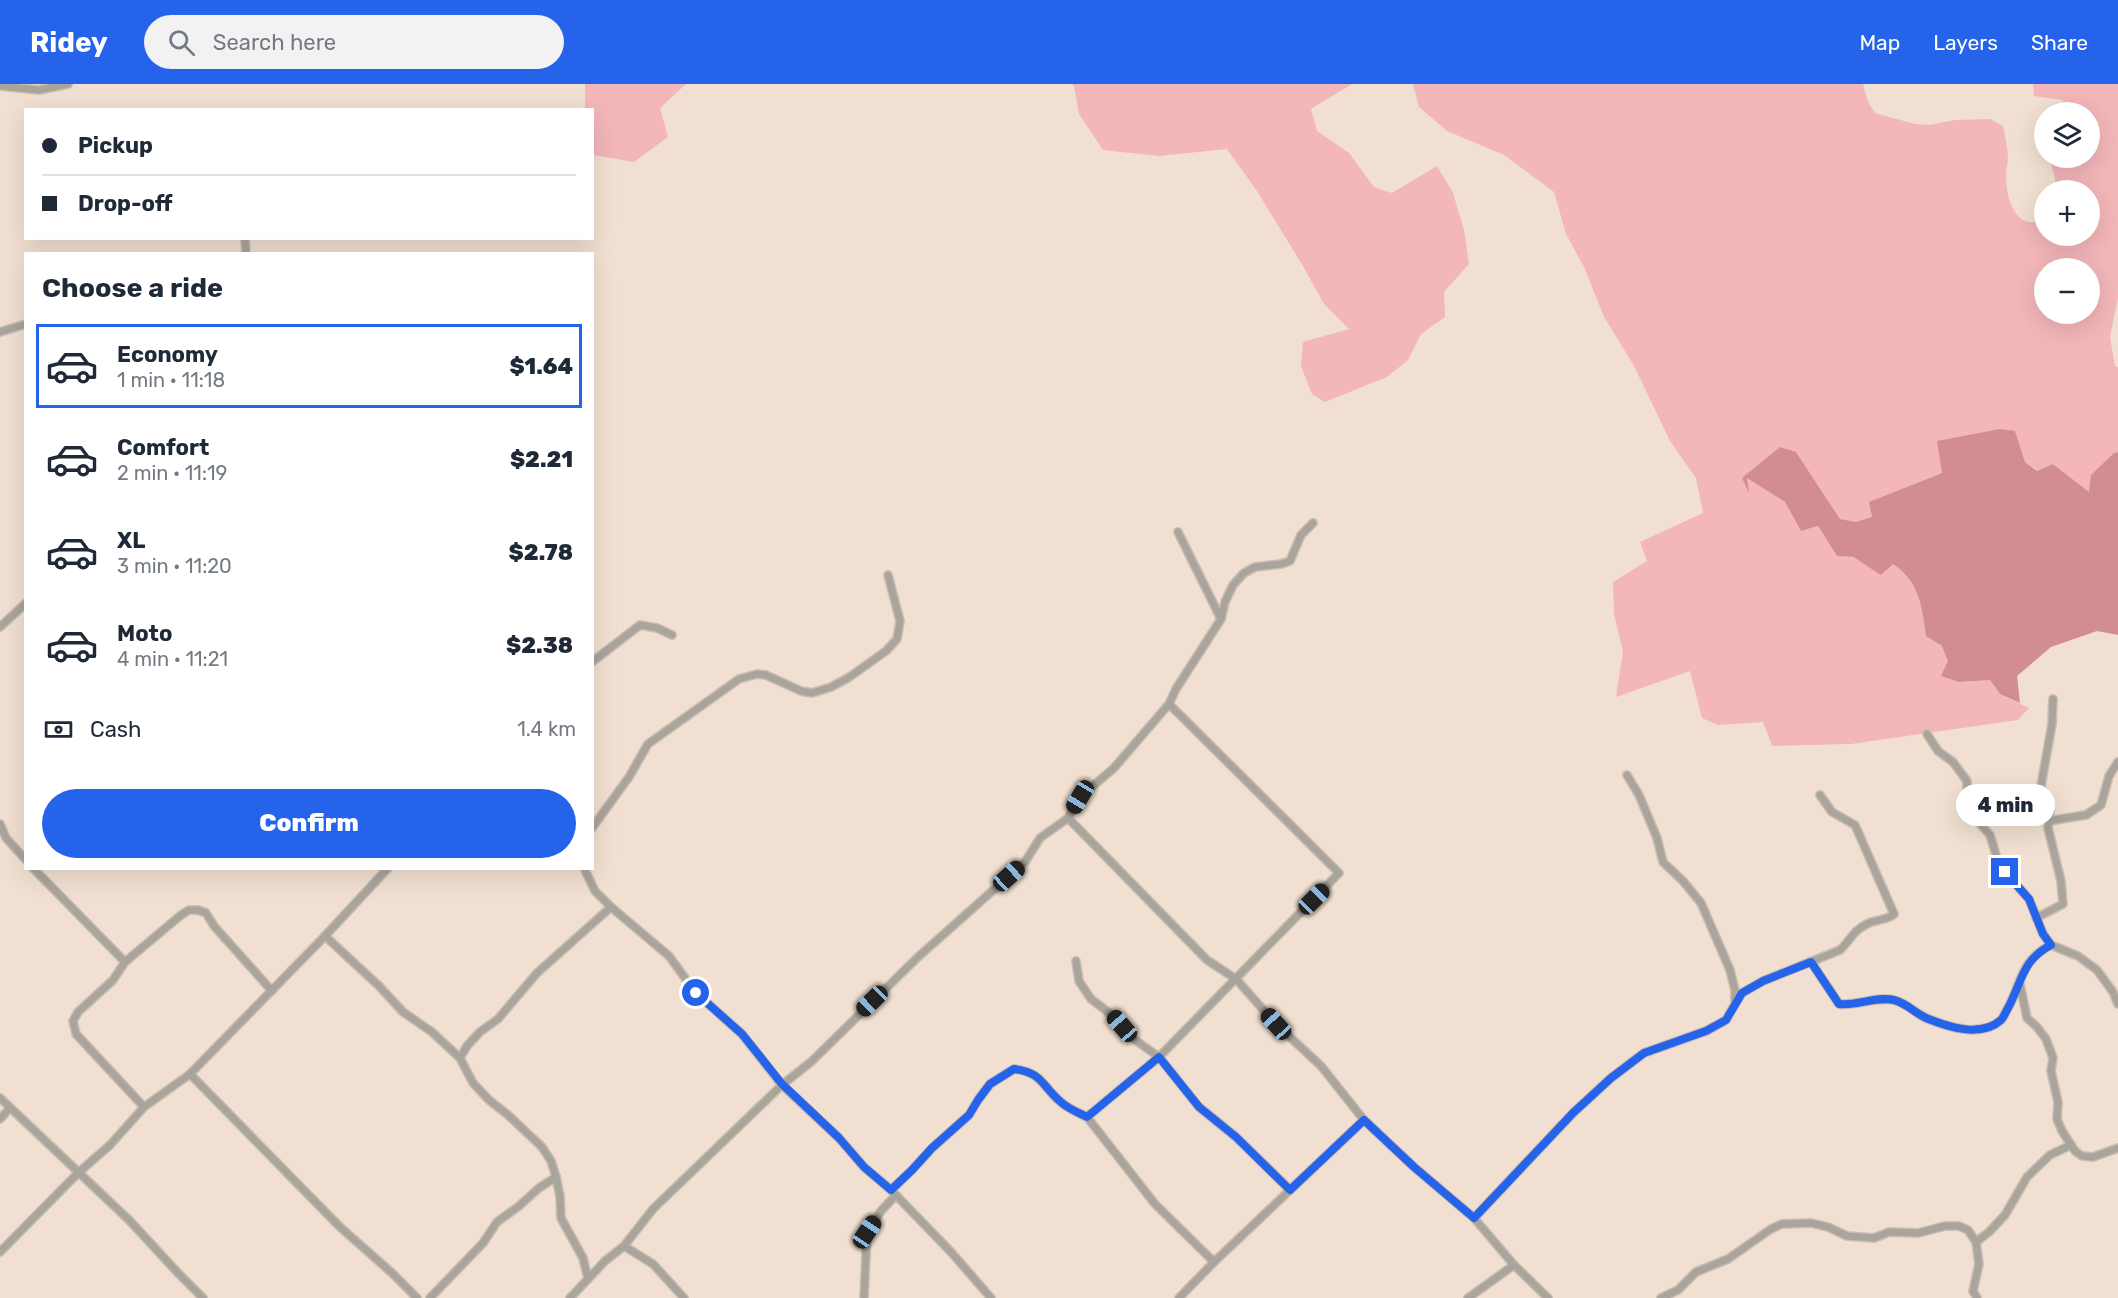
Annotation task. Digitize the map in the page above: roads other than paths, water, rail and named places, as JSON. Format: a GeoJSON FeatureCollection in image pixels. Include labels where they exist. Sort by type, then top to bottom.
{"type":"FeatureCollection","features":[{"type":"Feature","properties":{"kind":"street"},"geometry":{"type":"LineString","coordinates":[[0,86],[39,90],[68,84]]}},
{"type":"Feature","properties":{"kind":"street"},"geometry":{"type":"LineString","coordinates":[[0,332],[24,325]]}},
{"type":"Feature","properties":{"kind":"street"},"geometry":{"type":"LineString","coordinates":[[570,1298],[605,1261],[624,1246],[653,1209],[782,1084],[812,1060],[918,957],[1025,862],[1040,838],[1068,818],[1080,797],[1114,768],[1169,704],[1181,680],[1221,619],[1225,602],[1233,585],[1244,573],[1255,567],[1290,561],[1301,535],[1313,523]]}},
{"type":"Feature","properties":{"kind":"street"},"geometry":{"type":"LineString","coordinates":[[1178,532],[1221,619]]}},
{"type":"Feature","properties":{"kind":"street"},"geometry":{"type":"LineString","coordinates":[[594,825],[648,744],[739,680],[757,674],[766,675],[801,691],[812,693],[848,678],[886,651],[897,639],[900,621],[888,575]]}},
{"type":"Feature","properties":{"kind":"street"},"geometry":{"type":"LineString","coordinates":[[0,627],[24,605]]}},
{"type":"Feature","properties":{"kind":"street"},"geometry":{"type":"LineString","coordinates":[[594,660],[640,625],[657,628],[672,635]]}},
{"type":"Feature","properties":{"kind":"street"},"geometry":{"type":"LineString","coordinates":[[2036,918],[2063,904],[2061,881],[2048,828],[2050,811],[2041,786],[2052,724],[2053,699]]}},
{"type":"Feature","properties":{"kind":"street"},"geometry":{"type":"LineString","coordinates":[[1087,1117],[1159,1057],[1339,873],[1169,704]]}},
{"type":"Feature","properties":{"kind":"street"},"geometry":{"type":"LineString","coordinates":[[1927,734],[1938,751],[1953,762],[1967,781],[1967,803],[1975,818],[1990,835],[1997,858],[2005,872],[2029,899],[2043,934],[2051,945],[2078,956],[2097,970],[2114,992],[2118,1004]]}},
{"type":"Feature","properties":{"kind":"street"},"geometry":{"type":"LineString","coordinates":[[2048,821],[2086,814],[2101,805],[2109,776],[2118,762]]}},
{"type":"Feature","properties":{"kind":"street"},"geometry":{"type":"LineString","coordinates":[[1627,775],[1639,795],[1657,838],[1663,862],[1701,903],[1730,970],[1736,1004]]}},
{"type":"Feature","properties":{"kind":"street"},"geometry":{"type":"LineString","coordinates":[[1474,1218],[1573,1113],[1611,1078],[1644,1053],[1706,1031],[1726,1020],[1742,993],[1763,981],[1840,951],[1855,931],[1870,922],[1894,914],[1855,825],[1832,812],[1820,795]]}},
{"type":"Feature","properties":{"kind":"street"},"geometry":{"type":"LineString","coordinates":[[1068,818],[1207,960],[1236,979],[1276,1024],[1321,1066],[1364,1120],[1414,1167],[1474,1218],[1514,1265],[1548,1298]]}},
{"type":"Feature","properties":{"kind":"street"},"geometry":{"type":"LineString","coordinates":[[0,824],[3,840],[24,858]]}},
{"type":"Feature","properties":{"kind":"street"},"geometry":{"type":"LineString","coordinates":[[35,870],[125,962]]}},
{"type":"Feature","properties":{"kind":"street"},"geometry":{"type":"LineString","coordinates":[[0,1252],[78,1173],[110,1145],[144,1107],[190,1074],[386,870]]}},
{"type":"Feature","properties":{"kind":"street"},"geometry":{"type":"LineString","coordinates":[[585,870],[595,891],[669,956],[696,993],[742,1034],[782,1084],[839,1138],[864,1167],[894,1192],[991,1298]]}},
{"type":"Feature","properties":{"kind":"street"},"geometry":{"type":"LineString","coordinates":[[460,1058],[473,1039],[498,1019],[537,973],[611,907]]}},
{"type":"Feature","properties":{"kind":"street"},"geometry":{"type":"LineString","coordinates":[[144,1107],[76,1034],[73,1026],[78,1012],[113,980],[125,962],[181,915],[189,910],[198,910],[206,913],[214,926],[272,991]]}},
{"type":"Feature","properties":{"kind":"street"},"geometry":{"type":"LineString","coordinates":[[325,936],[380,986],[403,1012],[432,1032],[460,1058],[473,1083],[542,1147],[551,1161],[556,1177],[561,1218],[583,1258],[588,1279]]}},
{"type":"Feature","properties":{"kind":"street"},"geometry":{"type":"LineString","coordinates":[[1811,962],[1839,1004],[1893,1000],[1925,1017],[1972,1030],[1986,1028],[2002,1019],[2028,963],[2039,952],[2051,945]]}},
{"type":"Feature","properties":{"kind":"street"},"geometry":{"type":"LineString","coordinates":[[1076,961],[1079,981],[1091,999],[1112,1015],[1131,1037],[1159,1057],[1199,1107],[1236,1137],[1290,1190]]}},
{"type":"Feature","properties":{"kind":"street"},"geometry":{"type":"LineString","coordinates":[[2019,982],[2027,1018],[2046,1039],[2053,1058],[2051,1071],[2058,1102],[2057,1119],[2071,1145],[2082,1156],[2093,1157],[2118,1148]]}},
{"type":"Feature","properties":{"kind":"street"},"geometry":{"type":"LineString","coordinates":[[864,1298],[867,1232],[912,1170],[932,1148],[969,1115],[990,1084],[1014,1069],[1029,1071],[1040,1078],[1052,1095],[1064,1105],[1087,1117],[1155,1204],[1214,1262]]}},
{"type":"Feature","properties":{"kind":"street"},"geometry":{"type":"LineString","coordinates":[[190,1074],[339,1226],[417,1298]]}},
{"type":"Feature","properties":{"kind":"street"},"geometry":{"type":"LineString","coordinates":[[0,1098],[129,1220],[203,1298]]}},
{"type":"Feature","properties":{"kind":"street"},"geometry":{"type":"LineString","coordinates":[[0,1119],[10,1108]]}},
{"type":"Feature","properties":{"kind":"street"},"geometry":{"type":"LineString","coordinates":[[1179,1298],[1364,1120]]}},
{"type":"Feature","properties":{"kind":"street"},"geometry":{"type":"LineString","coordinates":[[1976,1242],[1989,1232],[2004,1215],[2027,1177],[2050,1155],[2071,1145]]}},
{"type":"Feature","properties":{"kind":"street"},"geometry":{"type":"LineString","coordinates":[[430,1298],[483,1243],[496,1222],[556,1177]]}},
{"type":"Feature","properties":{"kind":"street"},"geometry":{"type":"LineString","coordinates":[[1661,1298],[1678,1290],[1696,1272],[1728,1259],[1771,1229],[1782,1224],[1811,1223],[1828,1227],[1847,1236],[1874,1238],[1889,1232],[1918,1233],[1945,1226],[1959,1226],[1968,1230],[1976,1242],[1979,1264],[1973,1291],[1977,1298]]}},
{"type":"Feature","properties":{"kind":"street"},"geometry":{"type":"LineString","coordinates":[[624,1246],[653,1264],[684,1298]]}},
{"type":"Feature","properties":{"kind":"street"},"geometry":{"type":"LineString","coordinates":[[1468,1298],[1514,1265]]}}]}
